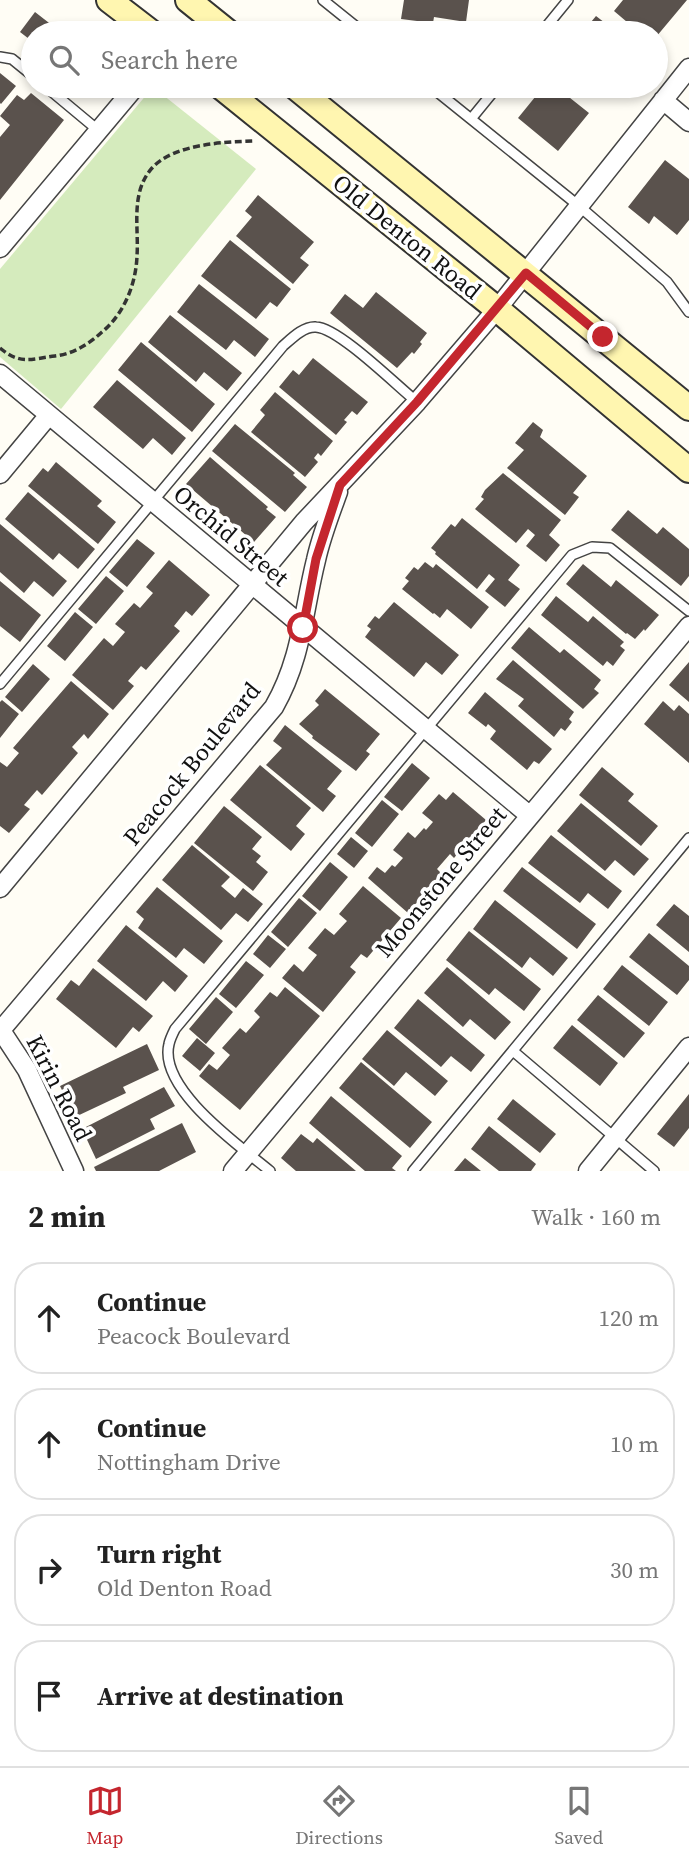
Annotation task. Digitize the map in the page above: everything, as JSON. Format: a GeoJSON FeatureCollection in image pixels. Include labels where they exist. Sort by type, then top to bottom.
{"type":"FeatureCollection","features":[{"type":"Feature","properties":{"kind":"main road"},"geometry":{"type":"LineString","coordinates":[[109,0],[136,21]]}},
{"type":"Feature","properties":{"kind":"main road"},"geometry":{"type":"LineString","coordinates":[[188,0],[214,21]]}},
{"type":"Feature","properties":{"kind":"main road","name":"Old Denton Road"},"geometry":{"type":"LineString","coordinates":[[235,98],[497,309],[689,470]]}},
{"type":"Feature","properties":{"kind":"main road","name":"Old Denton Road"},"geometry":{"type":"LineString","coordinates":[[309,98],[689,408]]}},
{"type":"Feature","properties":{"kind":"street","name":"Peacock Boulevard"},"geometry":{"type":"LineString","coordinates":[[668,94],[689,68]]}},
{"type":"Feature","properties":{"kind":"street"},"geometry":{"type":"LineString","coordinates":[[0,248],[126,98]]}},
{"type":"Feature","properties":{"kind":"street","name":"Peacock Boulevard"},"geometry":{"type":"LineString","coordinates":[[0,888],[304,522],[417,402],[497,309],[663,100]]}},
{"type":"Feature","properties":{"kind":"street"},"geometry":{"type":"LineString","coordinates":[[663,100],[689,122]]}},
{"type":"Feature","properties":{"kind":"street","name":"Orchid Street"},"geometry":{"type":"LineString","coordinates":[[0,374],[529,815]]}},
{"type":"Feature","properties":{"kind":"street"},"geometry":{"type":"LineString","coordinates":[[0,474],[49,415]]}},
{"type":"Feature","properties":{"kind":"street","name":"Peacock Boulevard"},"geometry":{"type":"LineString","coordinates":[[1,1030],[274,706],[295,663],[316,559],[340,485]]}},
{"type":"Feature","properties":{"kind":"street","name":"Moonstone Street"},"geometry":{"type":"LineString","coordinates":[[233,1171],[689,626]]}},
{"type":"Feature","properties":{"kind":"street","name":"Kirin Road"},"geometry":{"type":"LineString","coordinates":[[1,1030],[27,1070],[74,1171]]}},
{"type":"Feature","properties":{"kind":"street"},"geometry":{"type":"LineString","coordinates":[[588,1171],[689,1047]]}},
{"type":"Feature","properties":{"kind":"lane"},"geometry":{"type":"LineString","coordinates":[[323,0],[349,21]]}},
{"type":"Feature","properties":{"kind":"lane"},"geometry":{"type":"LineString","coordinates":[[551,21],[568,0]]}},
{"type":"Feature","properties":{"kind":"lane"},"geometry":{"type":"LineString","coordinates":[[0,57],[12,59],[21,66]]}},
{"type":"Feature","properties":{"kind":"lane"},"geometry":{"type":"LineString","coordinates":[[59,98],[99,131]]}},
{"type":"Feature","properties":{"kind":"lane"},"geometry":{"type":"LineString","coordinates":[[445,98],[579,206],[667,282],[689,312]]}},
{"type":"Feature","properties":{"kind":"lane"},"geometry":{"type":"LineString","coordinates":[[471,119],[488,98]]}},
{"type":"Feature","properties":{"kind":"lane"},"geometry":{"type":"LineString","coordinates":[[0,684],[283,346],[300,332],[315,327],[336,334],[417,402]]}},
{"type":"Feature","properties":{"kind":"lane"},"geometry":{"type":"LineString","coordinates":[[270,1171],[196,1108],[170,1064],[168,1045],[175,1029],[572,555],[592,547],[610,548],[689,611]]}},
{"type":"Feature","properties":{"kind":"lane"},"geometry":{"type":"LineString","coordinates":[[413,1171],[689,838]]}},
{"type":"Feature","properties":{"kind":"lane"},"geometry":{"type":"LineString","coordinates":[[513,1051],[654,1171]]}},
{"type":"Feature","properties":{"kind":"path"},"geometry":{"type":"LineString","coordinates":[[0,348],[12,358],[29,359],[68,354],[95,339],[109,327],[122,308],[135,277],[138,254],[137,198],[150,170],[163,158],[216,142],[256,141]]}},
{"type":"Feature","properties":{"kind":"green space"},"geometry":{"type":"Polygon","coordinates":[[[144,98],[167,98],[256,169],[61,409],[0,357],[0,269],[144,98]]]}},
{"type":"Feature","properties":{"kind":"building"},"geometry":{"type":"Polygon","coordinates":[[[404,0],[469,0],[466,21],[434,17],[433,21],[401,19],[404,0]]]}},
{"type":"Feature","properties":{"kind":"building"},"geometry":{"type":"Polygon","coordinates":[[[623,0],[687,0],[668,23],[626,21],[614,11],[623,0]]]}},
{"type":"Feature","properties":{"kind":"building"},"geometry":{"type":"Polygon","coordinates":[[[35,12],[47,21],[28,21],[35,12]]]}},
{"type":"Feature","properties":{"kind":"building"},"geometry":{"type":"Polygon","coordinates":[[[0,73],[16,86],[1,104],[0,103],[0,73]]]}},
{"type":"Feature","properties":{"kind":"building"},"geometry":{"type":"Polygon","coordinates":[[[17,95],[24,100],[37,98],[64,120],[0,200],[0,137],[10,125],[0,116],[17,95]]]}},
{"type":"Feature","properties":{"kind":"building"},"geometry":{"type":"Polygon","coordinates":[[[534,98],[570,98],[589,113],[558,151],[518,118],[534,98]]]}},
{"type":"Feature","properties":{"kind":"building"},"geometry":{"type":"Polygon","coordinates":[[[665,160],[689,179],[689,220],[677,235],[654,216],[649,224],[628,207],[665,160]]]}},
{"type":"Feature","properties":{"kind":"building"},"geometry":{"type":"Polygon","coordinates":[[[258,195],[314,242],[300,258],[309,265],[293,284],[236,236],[252,217],[245,211],[258,195]]]}},
{"type":"Feature","properties":{"kind":"building"},"geometry":{"type":"Polygon","coordinates":[[[230,240],[291,289],[277,307],[270,302],[256,319],[201,276],[230,240]]]}},
{"type":"Feature","properties":{"kind":"building"},"geometry":{"type":"Polygon","coordinates":[[[199,284],[269,339],[255,357],[234,340],[226,350],[177,312],[199,284]]]}},
{"type":"Feature","properties":{"kind":"building"},"geometry":{"type":"Polygon","coordinates":[[[376,292],[427,333],[414,354],[412,352],[397,368],[330,313],[345,294],[363,308],[376,292]]]}},
{"type":"Feature","properties":{"kind":"building"},"geometry":{"type":"Polygon","coordinates":[[[170,315],[242,373],[227,391],[204,372],[196,382],[148,342],[170,315]]]}},
{"type":"Feature","properties":{"kind":"building"},"geometry":{"type":"Polygon","coordinates":[[[141,342],[215,404],[192,432],[118,370],[141,342]]]}},
{"type":"Feature","properties":{"kind":"building"},"geometry":{"type":"Polygon","coordinates":[[[313,358],[368,402],[357,415],[352,411],[336,435],[279,387],[293,370],[299,375],[313,358]]]}},
{"type":"Feature","properties":{"kind":"building"},"geometry":{"type":"Polygon","coordinates":[[[117,380],[186,438],[172,455],[153,438],[143,449],[93,407],[117,380]]]}},
{"type":"Feature","properties":{"kind":"building"},"geometry":{"type":"Polygon","coordinates":[[[275,392],[333,441],[321,456],[318,453],[314,458],[318,462],[305,477],[251,432],[265,415],[260,410],[275,392]]]}},
{"type":"Feature","properties":{"kind":"building"},"geometry":{"type":"Polygon","coordinates":[[[533,422],[543,430],[540,437],[587,476],[573,493],[579,497],[565,515],[507,468],[524,450],[515,443],[533,422]]]}},
{"type":"Feature","properties":{"kind":"building"},"geometry":{"type":"Polygon","coordinates":[[[235,424],[295,473],[293,475],[307,487],[285,512],[212,451],[235,424]]]}},
{"type":"Feature","properties":{"kind":"building"},"geometry":{"type":"Polygon","coordinates":[[[210,457],[276,517],[254,542],[186,484],[210,457]]]}},
{"type":"Feature","properties":{"kind":"building"},"geometry":{"type":"Polygon","coordinates":[[[56,462],[102,501],[97,506],[116,522],[98,544],[28,486],[43,468],[48,472],[56,462]]]}},
{"type":"Feature","properties":{"kind":"building"},"geometry":{"type":"Polygon","coordinates":[[[503,473],[561,520],[549,535],[560,545],[546,562],[526,546],[535,535],[528,529],[516,543],[475,509],[484,499],[481,497],[485,490],[503,473]]]}},
{"type":"Feature","properties":{"kind":"building"},"geometry":{"type":"Polygon","coordinates":[[[28,492],[95,549],[78,569],[59,553],[53,560],[5,519],[28,492]]]}},
{"type":"Feature","properties":{"kind":"building"},"geometry":{"type":"Polygon","coordinates":[[[628,510],[657,534],[663,527],[689,549],[689,576],[681,586],[611,530],[628,510]]]}},
{"type":"Feature","properties":{"kind":"building"},"geometry":{"type":"Polygon","coordinates":[[[462,518],[520,565],[508,580],[520,589],[505,607],[485,591],[495,579],[489,574],[477,589],[431,548],[451,524],[455,527],[462,518]]]}},
{"type":"Feature","properties":{"kind":"building"},"geometry":{"type":"Polygon","coordinates":[[[0,524],[67,581],[53,597],[34,581],[24,593],[0,572],[0,524]]]}},
{"type":"Feature","properties":{"kind":"building"},"geometry":{"type":"Polygon","coordinates":[[[137,539],[155,553],[127,587],[109,572],[137,539]]]}},
{"type":"Feature","properties":{"kind":"building"},"geometry":{"type":"Polygon","coordinates":[[[169,560],[210,595],[192,616],[186,611],[174,626],[180,631],[146,670],[141,666],[128,681],[134,686],[113,710],[72,675],[104,638],[113,646],[125,632],[115,624],[134,603],[140,608],[153,593],[146,587],[169,560]]]}},
{"type":"Feature","properties":{"kind":"building"},"geometry":{"type":"Polygon","coordinates":[[[425,562],[433,568],[436,564],[489,607],[471,629],[447,609],[440,618],[433,614],[402,589],[409,581],[405,578],[414,567],[418,570],[425,562]]]}},
{"type":"Feature","properties":{"kind":"building"},"geometry":{"type":"Polygon","coordinates":[[[583,564],[611,587],[616,580],[659,615],[635,639],[626,634],[566,584],[583,564]]]}},
{"type":"Feature","properties":{"kind":"building"},"geometry":{"type":"Polygon","coordinates":[[[106,576],[124,591],[96,624],[78,609],[106,576]]]}},
{"type":"Feature","properties":{"kind":"building"},"geometry":{"type":"Polygon","coordinates":[[[0,581],[41,615],[20,642],[0,626],[0,581]]]}},
{"type":"Feature","properties":{"kind":"building"},"geometry":{"type":"Polygon","coordinates":[[[556,596],[588,622],[593,616],[624,642],[620,646],[625,650],[613,666],[607,661],[603,666],[541,615],[556,596]]]}},
{"type":"Feature","properties":{"kind":"building"},"geometry":{"type":"Polygon","coordinates":[[[394,602],[459,655],[442,675],[426,662],[414,677],[365,637],[371,629],[367,626],[375,616],[379,619],[394,602]]]}},
{"type":"Feature","properties":{"kind":"building"},"geometry":{"type":"Polygon","coordinates":[[[75,612],[93,627],[65,661],[47,646],[75,612]]]}},
{"type":"Feature","properties":{"kind":"building"},"geometry":{"type":"Polygon","coordinates":[[[529,627],[560,653],[564,649],[601,680],[594,689],[599,693],[583,709],[511,648],[529,627]]]}},
{"type":"Feature","properties":{"kind":"building"},"geometry":{"type":"Polygon","coordinates":[[[513,660],[574,712],[569,719],[572,722],[565,731],[561,728],[554,737],[518,706],[524,699],[496,679],[513,660]]]}},
{"type":"Feature","properties":{"kind":"building"},"geometry":{"type":"Polygon","coordinates":[[[689,662],[689,702],[669,685],[689,662]]]}},
{"type":"Feature","properties":{"kind":"building"},"geometry":{"type":"Polygon","coordinates":[[[33,664],[50,679],[22,712],[5,697],[33,664]]]}},
{"type":"Feature","properties":{"kind":"building"},"geometry":{"type":"Polygon","coordinates":[[[71,681],[109,714],[88,739],[84,734],[72,747],[78,753],[42,795],[37,790],[24,805],[30,809],[9,833],[0,826],[0,762],[7,767],[19,753],[13,748],[71,681]]]}},
{"type":"Feature","properties":{"kind":"building"},"geometry":{"type":"Polygon","coordinates":[[[325,689],[380,734],[366,751],[370,754],[356,771],[312,738],[299,724],[319,705],[315,701],[325,689]]]}},
{"type":"Feature","properties":{"kind":"building"},"geometry":{"type":"Polygon","coordinates":[[[485,692],[552,749],[539,764],[534,761],[527,770],[490,739],[496,731],[468,713],[485,692]]]}},
{"type":"Feature","properties":{"kind":"building"},"geometry":{"type":"Polygon","coordinates":[[[2,700],[19,714],[0,738],[0,702],[2,700]]]}},
{"type":"Feature","properties":{"kind":"building"},"geometry":{"type":"Polygon","coordinates":[[[663,701],[674,711],[679,705],[689,714],[689,763],[644,724],[663,701]]]}},
{"type":"Feature","properties":{"kind":"building"},"geometry":{"type":"Polygon","coordinates":[[[285,725],[342,771],[327,789],[336,796],[323,812],[266,765],[282,748],[273,741],[285,725]]]}},
{"type":"Feature","properties":{"kind":"building"},"geometry":{"type":"Polygon","coordinates":[[[412,763],[430,778],[402,811],[384,797],[412,763]]]}},
{"type":"Feature","properties":{"kind":"building"},"geometry":{"type":"Polygon","coordinates":[[[260,765],[311,808],[296,826],[305,834],[291,851],[230,800],[260,765]]]}},
{"type":"Feature","properties":{"kind":"building"},"geometry":{"type":"Polygon","coordinates":[[[602,767],[634,794],[628,801],[658,826],[641,846],[579,795],[602,767]]]}},
{"type":"Feature","properties":{"kind":"building"},"geometry":{"type":"Polygon","coordinates":[[[453,792],[486,820],[454,858],[450,854],[437,869],[442,874],[408,913],[368,878],[377,867],[385,873],[392,865],[395,867],[403,858],[393,850],[408,832],[415,838],[424,828],[426,830],[433,822],[422,813],[439,794],[446,800],[453,792]]]}},
{"type":"Feature","properties":{"kind":"building"},"geometry":{"type":"Polygon","coordinates":[[[382,800],[399,814],[372,847],[355,833],[382,800]]]}},
{"type":"Feature","properties":{"kind":"building"},"geometry":{"type":"Polygon","coordinates":[[[581,803],[649,859],[634,876],[615,860],[605,871],[557,831],[581,803]]]}},
{"type":"Feature","properties":{"kind":"building"},"geometry":{"type":"Polygon","coordinates":[[[224,806],[262,837],[252,849],[261,856],[256,862],[268,872],[253,891],[194,843],[224,806]]]}},
{"type":"Feature","properties":{"kind":"building"},"geometry":{"type":"Polygon","coordinates":[[[551,835],[622,891],[608,909],[588,893],[580,903],[528,863],[551,835]]]}},
{"type":"Feature","properties":{"kind":"building"},"geometry":{"type":"Polygon","coordinates":[[[351,837],[368,851],[354,868],[337,854],[351,837]]]}},
{"type":"Feature","properties":{"kind":"building"},"geometry":{"type":"Polygon","coordinates":[[[192,845],[230,877],[221,886],[235,898],[243,888],[263,904],[248,922],[236,913],[221,930],[162,880],[192,845]]]}},
{"type":"Feature","properties":{"kind":"building"},"geometry":{"type":"Polygon","coordinates":[[[330,862],[348,877],[320,911],[302,896],[330,862]]]}},
{"type":"Feature","properties":{"kind":"building"},"geometry":{"type":"Polygon","coordinates":[[[522,867],[596,924],[577,949],[503,891],[522,867]]]}},
{"type":"Feature","properties":{"kind":"building"},"geometry":{"type":"Polygon","coordinates":[[[363,886],[401,918],[367,958],[361,954],[350,967],[356,972],[323,1012],[282,978],[294,964],[303,972],[317,955],[308,948],[325,928],[334,935],[347,921],[339,914],[363,886]]]}},
{"type":"Feature","properties":{"kind":"building"},"geometry":{"type":"Polygon","coordinates":[[[157,887],[223,941],[204,964],[184,948],[176,958],[138,928],[144,919],[136,912],[157,887]]]}},
{"type":"Feature","properties":{"kind":"building"},"geometry":{"type":"Polygon","coordinates":[[[299,898],[317,913],[288,947],[271,932],[299,898]]]}},
{"type":"Feature","properties":{"kind":"building"},"geometry":{"type":"Polygon","coordinates":[[[495,900],[568,958],[553,976],[530,957],[522,968],[473,929],[495,900]]]}},
{"type":"Feature","properties":{"kind":"building"},"geometry":{"type":"Polygon","coordinates":[[[674,904],[689,916],[689,952],[656,925],[674,904]]]}},
{"type":"Feature","properties":{"kind":"building"},"geometry":{"type":"Polygon","coordinates":[[[126,925],[188,976],[175,992],[163,981],[146,1001],[97,961],[126,925]]]}},
{"type":"Feature","properties":{"kind":"building"},"geometry":{"type":"Polygon","coordinates":[[[469,931],[541,989],[524,1011],[495,988],[489,995],[446,960],[469,931]]]}},
{"type":"Feature","properties":{"kind":"building"},"geometry":{"type":"Polygon","coordinates":[[[649,933],[689,966],[689,980],[677,995],[629,957],[649,933]]]}},
{"type":"Feature","properties":{"kind":"building"},"geometry":{"type":"Polygon","coordinates":[[[268,935],[286,949],[270,968],[253,954],[268,935]]]}},
{"type":"Feature","properties":{"kind":"building"},"geometry":{"type":"Polygon","coordinates":[[[246,961],[264,975],[236,1008],[219,994],[246,961]]]}},
{"type":"Feature","properties":{"kind":"building"},"geometry":{"type":"Polygon","coordinates":[[[622,965],[668,1002],[649,1026],[603,989],[622,965]]]}},
{"type":"Feature","properties":{"kind":"building"},"geometry":{"type":"Polygon","coordinates":[[[447,967],[511,1022],[495,1040],[470,1019],[463,1027],[424,993],[447,967]]]}},
{"type":"Feature","properties":{"kind":"building"},"geometry":{"type":"Polygon","coordinates":[[[93,968],[153,1016],[139,1032],[133,1027],[116,1048],[56,999],[71,980],[79,986],[93,968]]]}},
{"type":"Feature","properties":{"kind":"building"},"geometry":{"type":"Polygon","coordinates":[[[285,987],[320,1016],[240,1110],[199,1076],[209,1064],[217,1070],[230,1055],[222,1048],[240,1028],[246,1033],[260,1017],[254,1011],[270,992],[277,997],[285,987]]]}},
{"type":"Feature","properties":{"kind":"building"},"geometry":{"type":"Polygon","coordinates":[[[598,995],[645,1033],[624,1058],[577,1020],[598,995]]]}},
{"type":"Feature","properties":{"kind":"building"},"geometry":{"type":"Polygon","coordinates":[[[216,997],[233,1012],[206,1044],[189,1029],[216,997]]]}},
{"type":"Feature","properties":{"kind":"building"},"geometry":{"type":"Polygon","coordinates":[[[418,999],[485,1055],[471,1072],[451,1056],[441,1067],[394,1028],[418,999]]]}},
{"type":"Feature","properties":{"kind":"building"},"geometry":{"type":"Polygon","coordinates":[[[572,1025],[618,1063],[600,1086],[553,1048],[572,1025]]]}},
{"type":"Feature","properties":{"kind":"building"},"geometry":{"type":"Polygon","coordinates":[[[387,1030],[448,1081],[435,1096],[406,1072],[394,1086],[362,1059],[387,1030]]]}},
{"type":"Feature","properties":{"kind":"building"},"geometry":{"type":"Polygon","coordinates":[[[197,1038],[215,1053],[200,1071],[182,1056],[197,1038]]]}},
{"type":"Feature","properties":{"kind":"building"},"geometry":{"type":"Polygon","coordinates":[[[147,1044],[159,1070],[123,1087],[126,1093],[75,1117],[60,1086],[147,1044]]]}},
{"type":"Feature","properties":{"kind":"building"},"geometry":{"type":"Polygon","coordinates":[[[361,1062],[432,1122],[410,1148],[339,1088],[361,1062]]]}},
{"type":"Feature","properties":{"kind":"building"},"geometry":{"type":"Polygon","coordinates":[[[164,1087],[175,1106],[150,1119],[155,1129],[96,1159],[82,1129],[164,1087]]]}},
{"type":"Feature","properties":{"kind":"building"},"geometry":{"type":"Polygon","coordinates":[[[689,1094],[689,1128],[674,1147],[657,1134],[689,1094]]]}},
{"type":"Feature","properties":{"kind":"building"},"geometry":{"type":"Polygon","coordinates":[[[331,1096],[402,1156],[392,1168],[396,1171],[365,1171],[309,1123],[331,1096]]]}},
{"type":"Feature","properties":{"kind":"building"},"geometry":{"type":"Polygon","coordinates":[[[513,1099],[556,1134],[540,1153],[497,1119],[513,1099]]]}},
{"type":"Feature","properties":{"kind":"building"},"geometry":{"type":"Polygon","coordinates":[[[182,1123],[196,1152],[159,1171],[96,1171],[94,1167],[182,1123]]]}},
{"type":"Feature","properties":{"kind":"building"},"geometry":{"type":"Polygon","coordinates":[[[489,1126],[536,1164],[531,1171],[499,1171],[471,1149],[489,1126]]]}},
{"type":"Feature","properties":{"kind":"building"},"geometry":{"type":"Polygon","coordinates":[[[301,1134],[313,1143],[317,1138],[356,1171],[296,1171],[281,1158],[301,1134]]]}},
{"type":"Feature","properties":{"kind":"building"},"geometry":{"type":"Polygon","coordinates":[[[465,1158],[481,1171],[454,1171],[465,1158]]]}},
{"type":"Feature","properties":{"kind":"route"},"geometry":{"type":"LineString","coordinates":[[303,628],[316,559],[340,485],[417,402],[526,273],[603,337]]}}]}
